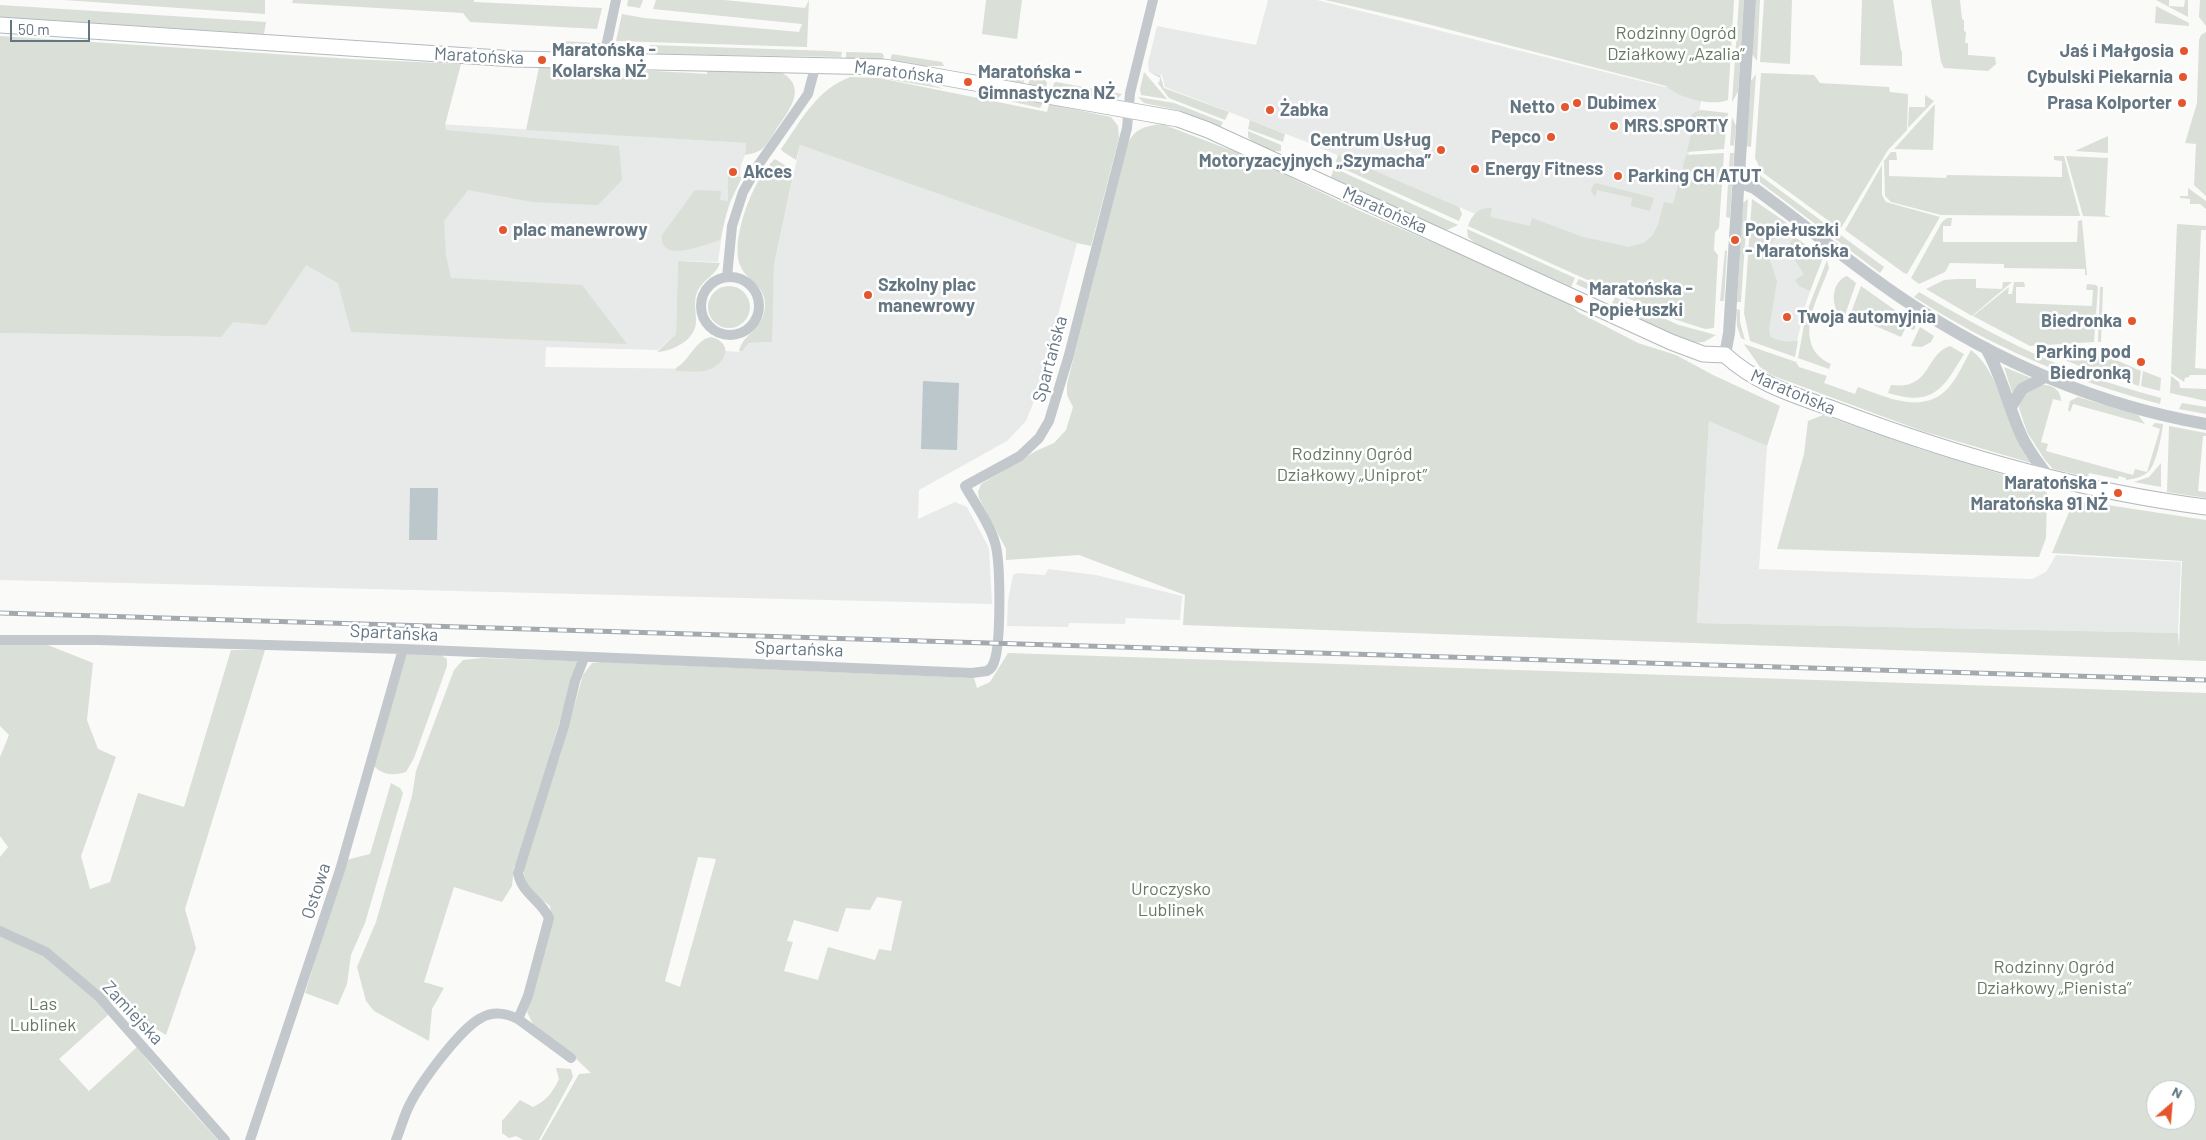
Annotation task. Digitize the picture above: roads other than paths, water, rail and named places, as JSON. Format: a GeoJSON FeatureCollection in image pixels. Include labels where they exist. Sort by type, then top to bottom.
{"type":"FeatureCollection","features":[{"type":"Feature","properties":{"kind":"main road","name":"Maratońska"},"geometry":{"type":"LineString","coordinates":[[0,25],[489,58],[884,67],[1178,119],[1198,125],[1671,342],[1703,354],[1726,354],[1741,370],[1771,386],[1942,447],[2049,478],[2133,496],[2206,507]]}},
{"type":"Feature","properties":{"kind":"street"},"geometry":{"type":"LineString","coordinates":[[604,61],[616,0]]}},
{"type":"Feature","properties":{"kind":"street"},"geometry":{"type":"LineString","coordinates":[[1128,111],[1130,94],[1153,0]]}},
{"type":"Feature","properties":{"kind":"street"},"geometry":{"type":"LineString","coordinates":[[1726,354],[1729,333],[1750,0]]}},
{"type":"Feature","properties":{"kind":"street"},"geometry":{"type":"LineString","coordinates":[[727,277],[732,226],[743,192],[756,169],[805,99],[813,80],[816,64]]}},
{"type":"Feature","properties":{"kind":"street","name":"Spartańska"},"geometry":{"type":"LineString","coordinates":[[0,640],[98,640],[403,649],[584,658],[984,672],[991,668],[995,658],[999,599],[997,549],[993,537],[965,486],[1020,456],[1039,438],[1049,421],[1063,376],[1126,128],[1128,111]]}},
{"type":"Feature","properties":{"kind":"street"},"geometry":{"type":"LineString","coordinates":[[1738,182],[1758,191],[1902,299],[1986,348],[2046,377],[2113,402],[2206,424]]}},
{"type":"Feature","properties":{"kind":"street"},"geometry":{"type":"LineString","coordinates":[[727,277],[738,278],[746,282],[758,296],[760,305],[759,314],[749,330],[731,336],[712,330],[702,313],[701,303],[704,293],[710,285],[727,277]]}},
{"type":"Feature","properties":{"kind":"street"},"geometry":{"type":"LineString","coordinates":[[1986,348],[1999,374],[2025,443],[2049,478]]}},
{"type":"Feature","properties":{"kind":"street"},"geometry":{"type":"LineString","coordinates":[[2011,408],[2022,389],[2046,377]]}},
{"type":"Feature","properties":{"kind":"street","name":"Ostowa"},"geometry":{"type":"LineString","coordinates":[[250,1140],[287,1035],[340,870],[403,649]]}},
{"type":"Feature","properties":{"kind":"street"},"geometry":{"type":"LineString","coordinates":[[518,1019],[528,996],[549,918],[546,909],[523,888],[518,872],[562,736],[575,681],[584,658]]}},
{"type":"Feature","properties":{"kind":"street","name":"Zamiejska"},"geometry":{"type":"LineString","coordinates":[[0,931],[46,952],[99,997],[224,1140]]}},
{"type":"Feature","properties":{"kind":"street"},"geometry":{"type":"LineString","coordinates":[[396,1140],[408,1106],[441,1056],[469,1027],[481,1018],[496,1013],[511,1015],[571,1058]]}},
{"type":"Feature","properties":{"kind":"railway"},"geometry":{"type":"LineString","coordinates":[[0,613],[2206,680]]}},
{"type":"Feature","properties":{"kind":"place","name":"Jaś i Małgosia"},"geometry":{"type":"Point","coordinates":[2184,51]}},
{"type":"Feature","properties":{"kind":"place","name":"Maratońska - Kolarska NŻ"},"geometry":{"type":"Point","coordinates":[542,60]}},
{"type":"Feature","properties":{"kind":"place","name":"Cybulski Piekarnia"},"geometry":{"type":"Point","coordinates":[2183,77]}},
{"type":"Feature","properties":{"kind":"place","name":"Maratońska - Gimnastyczna NŻ"},"geometry":{"type":"Point","coordinates":[968,82]}},
{"type":"Feature","properties":{"kind":"place","name":"Dubimex"},"geometry":{"type":"Point","coordinates":[1577,103]}},
{"type":"Feature","properties":{"kind":"place","name":"Prasa Kolporter"},"geometry":{"type":"Point","coordinates":[2182,103]}},
{"type":"Feature","properties":{"kind":"place","name":"Netto"},"geometry":{"type":"Point","coordinates":[1565,107]}},
{"type":"Feature","properties":{"kind":"place","name":"Żabka"},"geometry":{"type":"Point","coordinates":[1270,110]}},
{"type":"Feature","properties":{"kind":"place","name":"MRS.SPORTY"},"geometry":{"type":"Point","coordinates":[1614,126]}},
{"type":"Feature","properties":{"kind":"place","name":"Pepco"},"geometry":{"type":"Point","coordinates":[1551,137]}},
{"type":"Feature","properties":{"kind":"place","name":"Centrum Usług Motoryzacyjnych „Szymacha”"},"geometry":{"type":"Point","coordinates":[1441,150]}},
{"type":"Feature","properties":{"kind":"place","name":"Energy Fitness"},"geometry":{"type":"Point","coordinates":[1475,169]}},
{"type":"Feature","properties":{"kind":"place","name":"Akces"},"geometry":{"type":"Point","coordinates":[733,172]}},
{"type":"Feature","properties":{"kind":"place","name":"Parking CH ATUT"},"geometry":{"type":"Point","coordinates":[1618,176]}},
{"type":"Feature","properties":{"kind":"place","name":"plac manewrowy"},"geometry":{"type":"Point","coordinates":[503,230]}},
{"type":"Feature","properties":{"kind":"place","name":"Popiełuszki - Maratońska"},"geometry":{"type":"Point","coordinates":[1735,240]}},
{"type":"Feature","properties":{"kind":"place","name":"Szkolny plac manewrowy"},"geometry":{"type":"Point","coordinates":[868,295]}},
{"type":"Feature","properties":{"kind":"place","name":"Maratońska - Popiełuszki"},"geometry":{"type":"Point","coordinates":[1579,299]}},
{"type":"Feature","properties":{"kind":"place","name":"Twoja automyjnia"},"geometry":{"type":"Point","coordinates":[1787,317]}},
{"type":"Feature","properties":{"kind":"place","name":"Biedronka"},"geometry":{"type":"Point","coordinates":[2132,321]}},
{"type":"Feature","properties":{"kind":"place","name":"Parking pod Biedronką"},"geometry":{"type":"Point","coordinates":[2141,362]}},
{"type":"Feature","properties":{"kind":"place","name":"Maratońska - Maratońska 91 NŻ"},"geometry":{"type":"Point","coordinates":[2118,493]}},
{"type":"Feature","properties":{"kind":"park label","name":"Rodzinny Ogród Działkowy „Azalia”"},"geometry":{"type":"Point","coordinates":[1676,43]}},
{"type":"Feature","properties":{"kind":"park label","name":"Rodzinny Ogród Działkowy „Uniprot”"},"geometry":{"type":"Point","coordinates":[1352,464]}},
{"type":"Feature","properties":{"kind":"park label","name":"Uroczysko Lublinek"},"geometry":{"type":"Point","coordinates":[1171,900]}},
{"type":"Feature","properties":{"kind":"park label","name":"Rodzinny Ogród Działkowy „Pienista”"},"geometry":{"type":"Point","coordinates":[2054,978]}},
{"type":"Feature","properties":{"kind":"park label","name":"Las Lublinek"},"geometry":{"type":"Point","coordinates":[43,1014]}}]}
